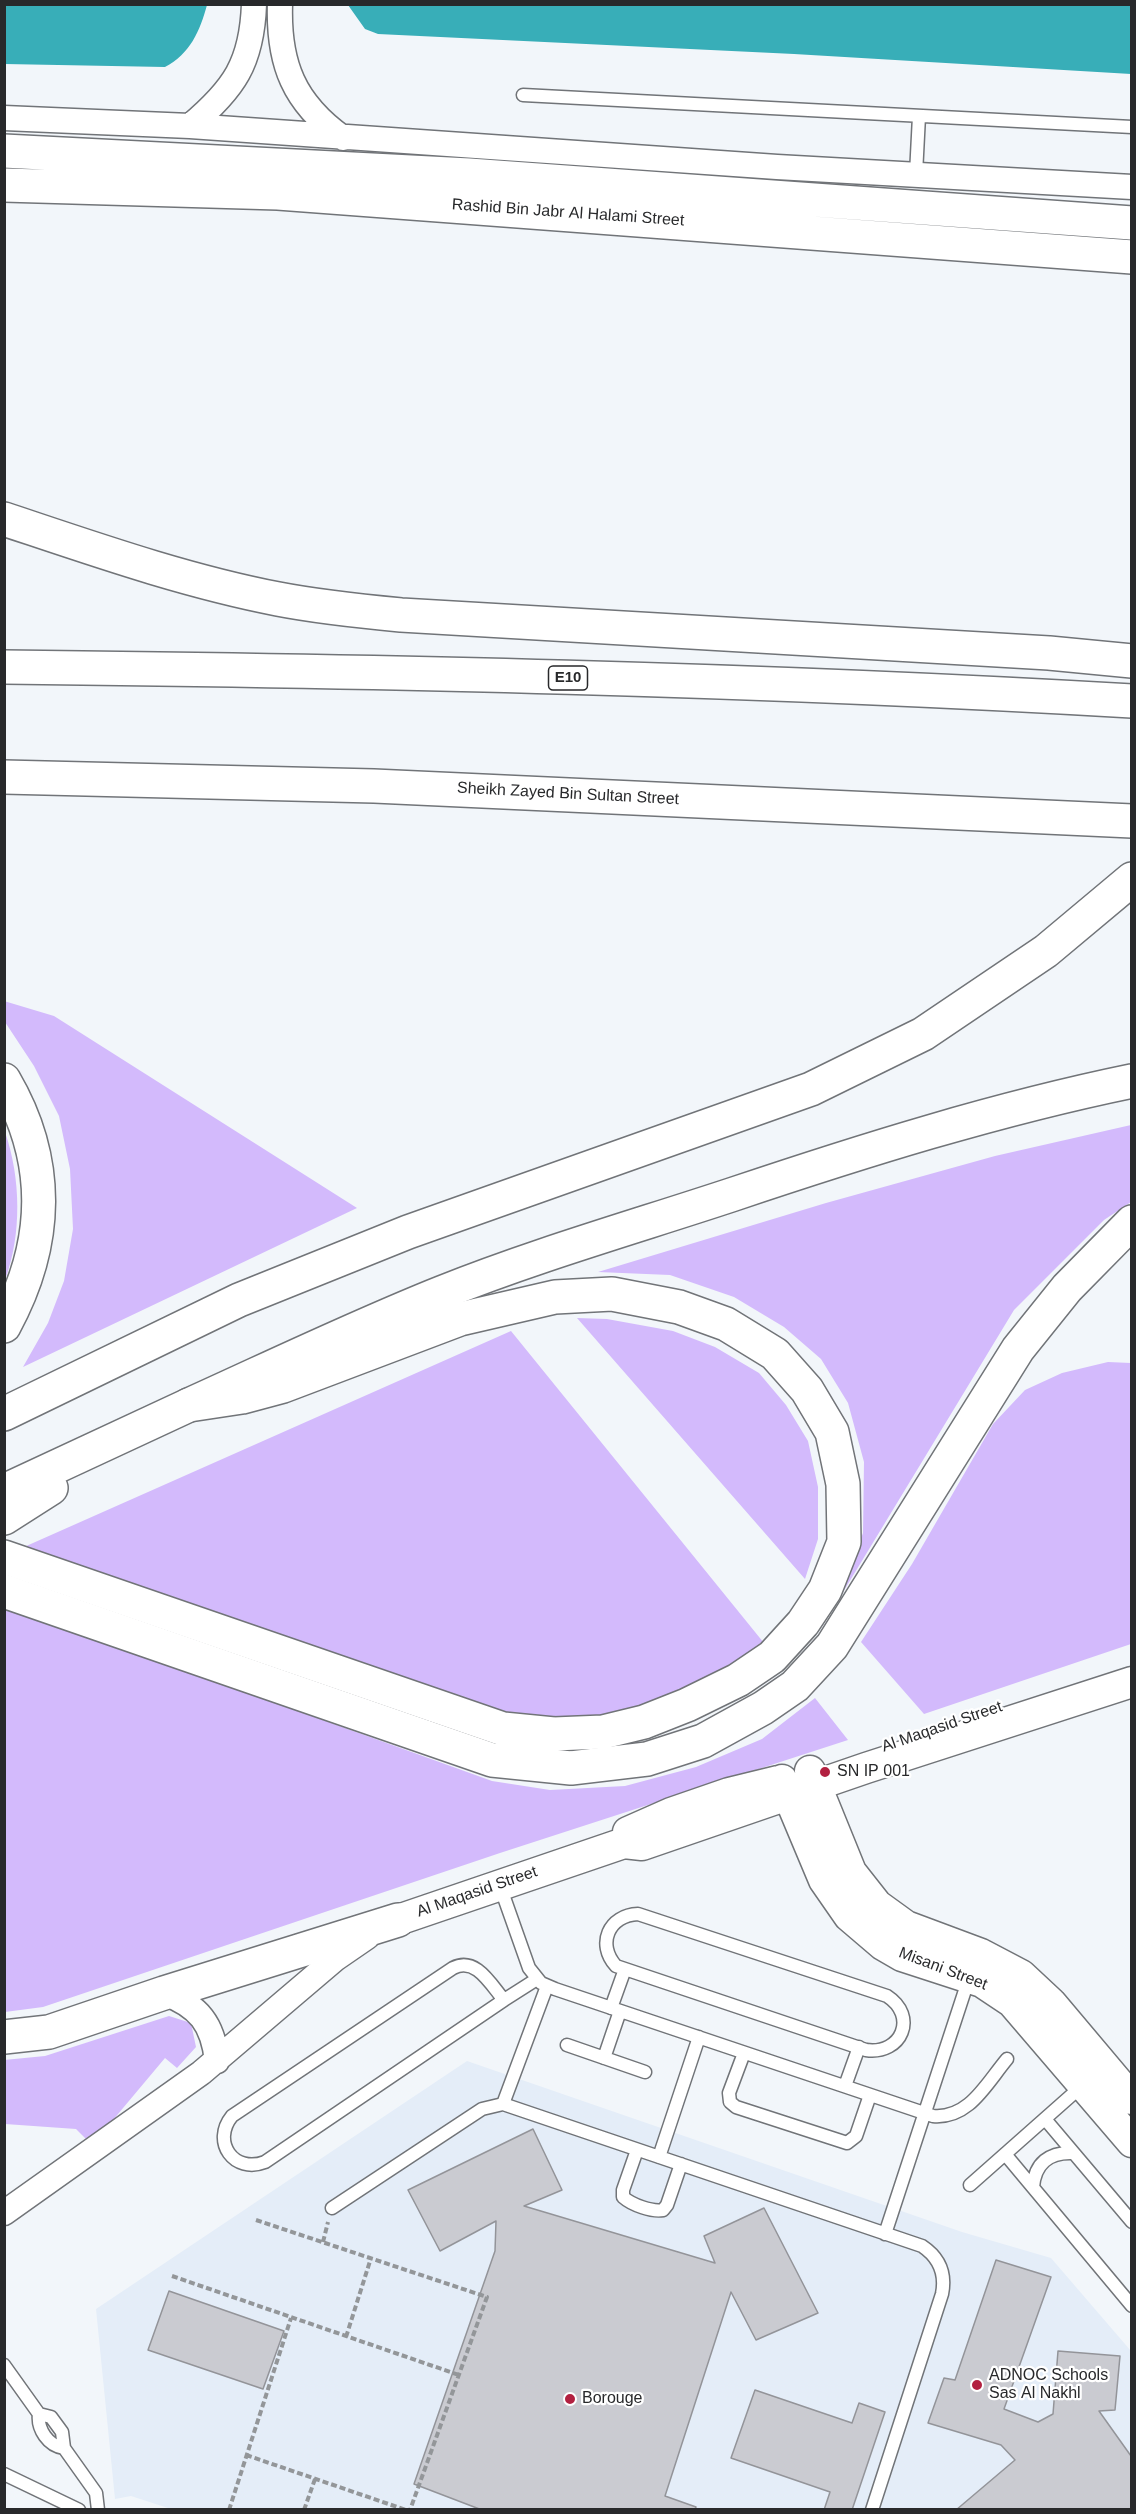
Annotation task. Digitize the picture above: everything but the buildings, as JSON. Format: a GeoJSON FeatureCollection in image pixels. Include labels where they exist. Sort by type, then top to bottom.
{"type":"FeatureCollection","features":[{"type":"Feature","properties":{"kind":"main road","name":"Rashid Bin Jabr Al Halami Street"},"geometry":{"type":"LineString","coordinates":[[4,151],[469,175],[1131,223]]}},
{"type":"Feature","properties":{"kind":"main road","name":"Rashid Bin Jabr Al Halami Street"},"geometry":{"type":"LineString","coordinates":[[4,185],[278,193],[1131,257]]}},
{"type":"Feature","properties":{"kind":"main road"},"geometry":{"type":"LineString","coordinates":[[4,519],[216,585],[277,599],[339,609],[401,615],[1038,652],[1131,661]]}},
{"type":"Feature","properties":{"kind":"main road","name":"E10"},"geometry":{"type":"LineString","coordinates":[[4,667],[336,670],[992,693],[1131,701]]}},
{"type":"Feature","properties":{"kind":"main road","name":"Sheikh Zayed Bin Sultan Street"},"geometry":{"type":"LineString","coordinates":[[4,777],[374,786],[1131,821]]}},
{"type":"Feature","properties":{"kind":"main road"},"geometry":{"type":"LineString","coordinates":[[4,1414],[239,1300],[408,1232],[811,1089],[923,1034],[1046,951],[1131,879]]}},
{"type":"Feature","properties":{"kind":"main road"},"geometry":{"type":"LineString","coordinates":[[4,1080],[28,1127],[38,1173],[38,1226],[29,1270],[15,1306],[4,1326]]}},
{"type":"Feature","properties":{"kind":"main road"},"geometry":{"type":"LineString","coordinates":[[4,1491],[356,1329],[442,1293],[579,1244],[832,1161],[1067,1094],[1131,1081]]}},
{"type":"Feature","properties":{"kind":"main road"},"geometry":{"type":"LineString","coordinates":[[4,1591],[492,1760],[571,1768],[647,1759],[703,1741],[763,1708],[795,1686],[832,1646],[1018,1349],[1067,1288],[1131,1222]]}},
{"type":"Feature","properties":{"kind":"main road"},"geometry":{"type":"LineString","coordinates":[[4,1557],[503,1729],[554,1734],[603,1732],[644,1722],[687,1705],[738,1680],[772,1657],[803,1623],[825,1590],[843,1542],[843,1484],[832,1432],[807,1390],[775,1354],[726,1324],[679,1307],[612,1294],[555,1297],[460,1319],[283,1386],[242,1397],[189,1406]]}},
{"type":"Feature","properties":{"kind":"main road"},"geometry":{"type":"LineString","coordinates":[[4,1518],[59,1483],[104,1445]]}},
{"type":"Feature","properties":{"kind":"main road"},"geometry":{"type":"LineString","coordinates":[[4,2037],[49,2032],[164,1993],[398,1920]]}},
{"type":"Feature","properties":{"kind":"street"},"geometry":{"type":"LineString","coordinates":[[190,126],[224,95],[244,64],[253,29],[254,4]]}},
{"type":"Feature","properties":{"kind":"street"},"geometry":{"type":"LineString","coordinates":[[280,4],[279,29],[285,68],[304,102],[327,127],[343,138]]}},
{"type":"Feature","properties":{"kind":"street"},"geometry":{"type":"LineString","coordinates":[[4,118],[190,126],[343,138],[1131,186]]}},
{"type":"Feature","properties":{"kind":"street","name":"Al Maqasid Street"},"geometry":{"type":"LineString","coordinates":[[1031,1706],[1131,1663]]}},
{"type":"Feature","properties":{"kind":"street","name":"Al Maqasid Street"},"geometry":{"type":"LineString","coordinates":[[398,1920],[624,1843],[630,1829],[729,1793],[785,1788],[1031,1706],[1131,1682]]}},
{"type":"Feature","properties":{"kind":"street","name":"Misani Street"},"geometry":{"type":"LineString","coordinates":[[813,1778],[850,1872],[877,1905],[906,1926],[981,1953],[1021,1975],[1052,2003],[1131,2142]]}},
{"type":"Feature","properties":{"kind":"street","name":"Misani Street"},"geometry":{"type":"LineString","coordinates":[[785,1788],[824,1880],[849,1916],[883,1945],[902,1956],[970,1977],[999,1992],[1094,2075],[1131,2099]]}},
{"type":"Feature","properties":{"kind":"street"},"geometry":{"type":"LineString","coordinates":[[4,2213],[217,2061],[335,1959],[398,1920]]}},
{"type":"Feature","properties":{"kind":"street"},"geometry":{"type":"LineString","coordinates":[[164,1993],[182,1999],[196,2010],[208,2025],[215,2042],[217,2061]]}},
{"type":"Feature","properties":{"kind":"lane"},"geometry":{"type":"LineString","coordinates":[[523,95],[1131,127]]}},
{"type":"Feature","properties":{"kind":"lane"},"geometry":{"type":"LineString","coordinates":[[916,174],[919,116]]}},
{"type":"Feature","properties":{"kind":"lane"},"geometry":{"type":"LineString","coordinates":[[500,1884],[529,1968],[542,1982],[616,2010],[925,2114],[949,2116],[966,2108],[1007,2059]]}},
{"type":"Feature","properties":{"kind":"lane"},"geometry":{"type":"LineString","coordinates":[[638,1914],[887,1996],[903,2014],[902,2031],[898,2039],[884,2049],[875,2051],[625,1969],[616,1966],[607,1954],[606,1939],[613,1924],[620,1918],[638,1914]]}},
{"type":"Feature","properties":{"kind":"lane"},"geometry":{"type":"LineString","coordinates":[[504,2000],[477,1969],[465,1964],[453,1968],[232,2116],[224,2130],[224,2146],[234,2160],[241,2163],[249,2165],[265,2162],[504,2000],[542,1982]]}},
{"type":"Feature","properties":{"kind":"lane"},"geometry":{"type":"LineString","coordinates":[[604,2058],[625,1969]]}},
{"type":"Feature","properties":{"kind":"lane"},"geometry":{"type":"LineString","coordinates":[[885,2234],[970,1977]]}},
{"type":"Feature","properties":{"kind":"lane"},"geometry":{"type":"LineString","coordinates":[[504,2104],[542,1982]]}},
{"type":"Feature","properties":{"kind":"lane"},"geometry":{"type":"LineString","coordinates":[[659,2157],[699,2037]]}},
{"type":"Feature","properties":{"kind":"lane"},"geometry":{"type":"LineString","coordinates":[[567,2045],[645,2072]]}},
{"type":"Feature","properties":{"kind":"lane"},"geometry":{"type":"LineString","coordinates":[[845,2086],[858,2047]]}},
{"type":"Feature","properties":{"kind":"lane"},"geometry":{"type":"LineString","coordinates":[[744,2053],[729,2093],[732,2105],[843,2143],[851,2142],[856,2136],[870,2095]]}},
{"type":"Feature","properties":{"kind":"lane"},"geometry":{"type":"LineString","coordinates":[[969,2185],[1094,2075]]}},
{"type":"Feature","properties":{"kind":"lane"},"geometry":{"type":"LineString","coordinates":[[332,2208],[482,2109],[504,2104],[930,2251],[941,2267],[944,2285],[872,2510]]}},
{"type":"Feature","properties":{"kind":"lane"},"geometry":{"type":"LineString","coordinates":[[1045,2120],[1131,2222]]}},
{"type":"Feature","properties":{"kind":"lane"},"geometry":{"type":"LineString","coordinates":[[637,2150],[623,2190],[623,2197],[628,2201],[655,2210],[663,2210],[667,2205],[681,2164]]}},
{"type":"Feature","properties":{"kind":"lane"},"geometry":{"type":"LineString","coordinates":[[1032,2187],[1033,2177],[1044,2160],[1052,2155],[1072,2152]]}},
{"type":"Feature","properties":{"kind":"lane"},"geometry":{"type":"LineString","coordinates":[[1005,2154],[1131,2306]]}},
{"type":"Feature","properties":{"kind":"lane"},"geometry":{"type":"LineString","coordinates":[[4,2365],[39,2414],[39,2426],[50,2442],[64,2448],[96,2493],[98,2510]]}},
{"type":"Feature","properties":{"kind":"lane"},"geometry":{"type":"LineString","coordinates":[[4,2474],[80,2510]]}},
{"type":"Feature","properties":{"kind":"path"},"geometry":{"type":"LineString","coordinates":[[246,2455],[408,2510],[487,2297],[256,2220]]}},
{"type":"Feature","properties":{"kind":"path"},"geometry":{"type":"LineString","coordinates":[[346,2337],[371,2258]]}},
{"type":"Feature","properties":{"kind":"path"},"geometry":{"type":"LineString","coordinates":[[172,2276],[459,2375]]}},
{"type":"Feature","properties":{"kind":"path"},"geometry":{"type":"LineString","coordinates":[[229,2510],[291,2318]]}},
{"type":"Feature","properties":{"kind":"path"},"geometry":{"type":"LineString","coordinates":[[304,2510],[315,2478]]}},
{"type":"Feature","properties":{"kind":"shaded area"},"geometry":{"type":"Polygon","coordinates":[[[4,1001],[54,1016],[357,1208],[23,1367],[48,1323],[64,1281],[73,1229],[70,1169],[59,1116],[34,1066],[5,1022],[4,1001]]]}},
{"type":"Feature","properties":{"kind":"shaded area"},"geometry":{"type":"Polygon","coordinates":[[[1131,1125],[1131,1202],[1104,1220],[1014,1310],[837,1602],[863,1533],[864,1462],[848,1403],[821,1359],[784,1327],[734,1297],[670,1275],[598,1272],[826,1203],[995,1156],[1131,1125]]]}},
{"type":"Feature","properties":{"kind":"shaded area"},"geometry":{"type":"Polygon","coordinates":[[[5,1132],[17,1187],[17,1226],[11,1263],[5,1280],[5,1132]]]}},
{"type":"Feature","properties":{"kind":"shaded area"},"geometry":{"type":"Polygon","coordinates":[[[577,1318],[607,1319],[673,1331],[715,1347],[759,1373],[786,1405],[808,1441],[818,1487],[818,1539],[805,1579],[577,1318]]]}},
{"type":"Feature","properties":{"kind":"shaded area"},"geometry":{"type":"Polygon","coordinates":[[[511,1331],[768,1648],[645,1714],[555,1721],[507,1713],[24,1547],[511,1331]]]}},
{"type":"Feature","properties":{"kind":"shaded area"},"geometry":{"type":"Polygon","coordinates":[[[1108,1362],[1131,1363],[1131,1644],[924,1714],[861,1642],[912,1564],[993,1424],[1025,1390],[1062,1373],[1108,1362]]]}},
{"type":"Feature","properties":{"kind":"shaded area"},"geometry":{"type":"Polygon","coordinates":[[[4,1605],[492,1781],[550,1790],[625,1786],[696,1767],[762,1739],[815,1698],[848,1740],[500,1853],[43,2007],[5,2012],[4,1605]]]}},
{"type":"Feature","properties":{"kind":"shaded area"},"geometry":{"type":"Polygon","coordinates":[[[169,2016],[191,2023],[196,2047],[177,2068],[165,2058],[92,2145],[76,2129],[5,2124],[4,2060],[45,2056],[169,2016]]]}},
{"type":"Feature","properties":{"kind":"shaded area"},"geometry":{"type":"Polygon","coordinates":[[[467,2061],[962,2232],[1051,2258],[1131,2351],[1131,2509],[171,2509],[131,2496],[115,2499],[96,2309],[467,2061]]]}},
{"type":"Feature","properties":{"kind":"water"},"geometry":{"type":"Polygon","coordinates":[[[5,4],[207,5],[193,41],[174,62],[165,67],[5,64],[5,4]]]}},
{"type":"Feature","properties":{"kind":"water"},"geometry":{"type":"Polygon","coordinates":[[[348,5],[1131,5],[1131,74],[794,54],[378,34],[365,29],[348,5]]]}},
{"type":"Feature","properties":{"kind":"place","name":"SN IP 001"},"geometry":{"type":"Point","coordinates":[825,1772]}},
{"type":"Feature","properties":{"kind":"place","name":"ADNOC Schools Sas Al Nakhl"},"geometry":{"type":"Point","coordinates":[977,2385]}},
{"type":"Feature","properties":{"kind":"place","name":"Borouge"},"geometry":{"type":"Point","coordinates":[570,2399]}}]}
